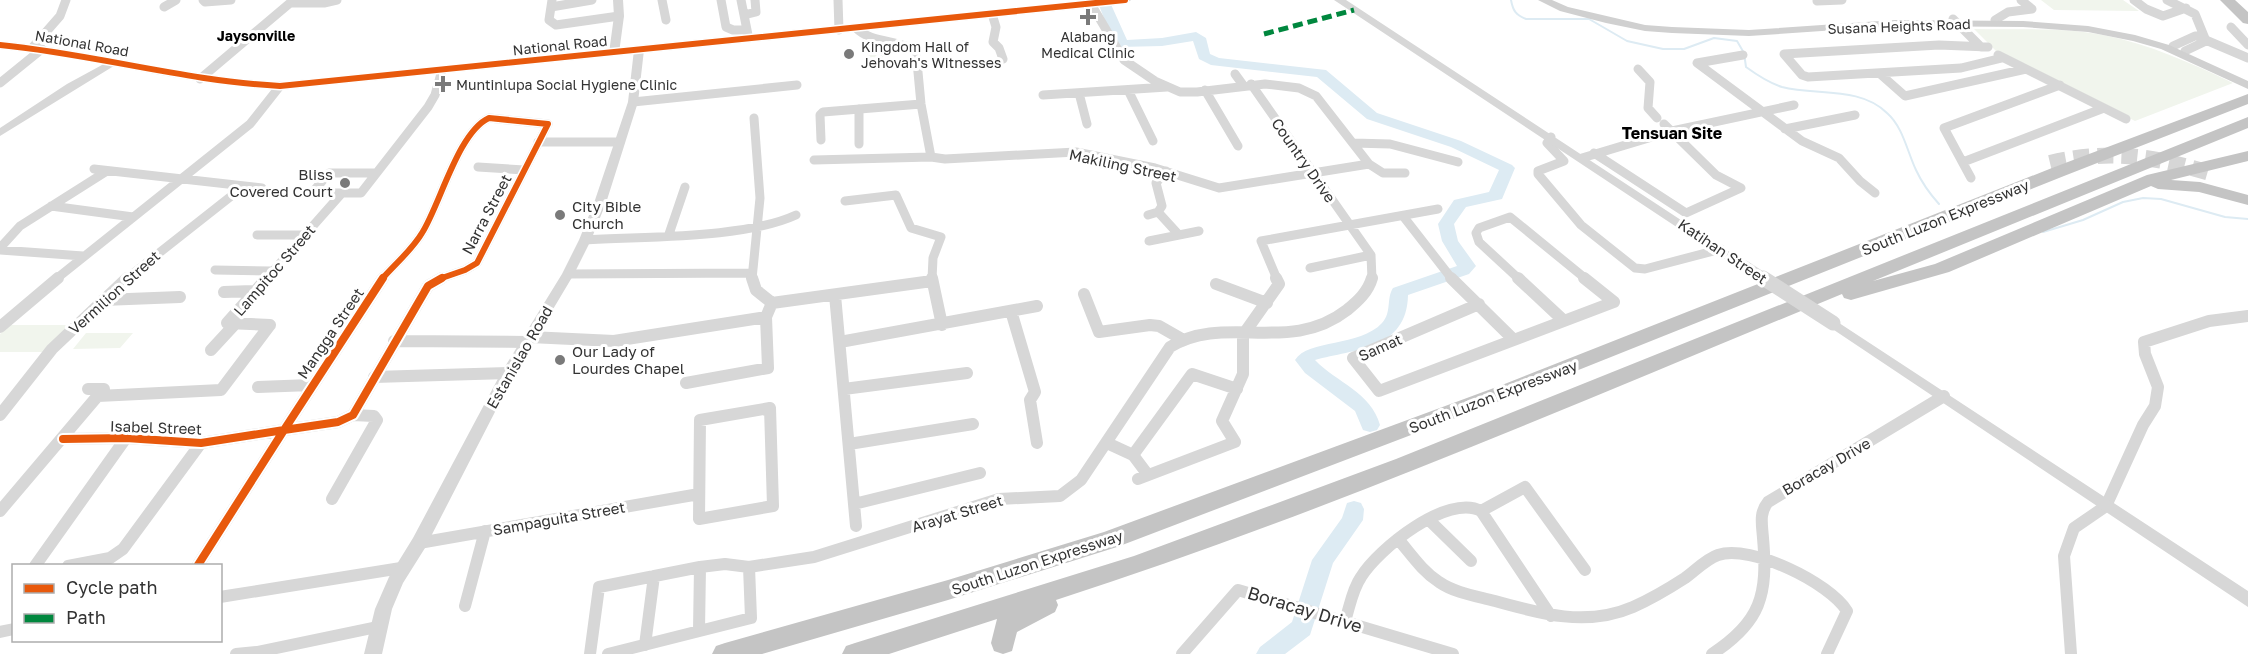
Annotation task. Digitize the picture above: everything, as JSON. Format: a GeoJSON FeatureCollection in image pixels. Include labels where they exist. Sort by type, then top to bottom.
{"type":"FeatureCollection","features":[{"type":"Feature","properties":{"kind":"highway","name":"National Road"},"geometry":{"type":"LineString","coordinates":[[0,45],[37,49],[200,79],[280,86],[614,53],[748,34],[839,30],[992,14],[1034,5],[1125,0]]}},
{"type":"Feature","properties":{"kind":"highway"},"geometry":{"type":"LineString","coordinates":[[2227,0],[2248,20]]}},
{"type":"Feature","properties":{"kind":"highway"},"geometry":{"type":"LineString","coordinates":[[2239,0],[2248,6]]}},
{"type":"Feature","properties":{"kind":"highway","name":"South Luzon Expressway"},"geometry":{"type":"LineString","coordinates":[[725,654],[959,587],[1109,540],[1509,390],[2248,99]]}},
{"type":"Feature","properties":{"kind":"highway","name":"South Luzon Expressway"},"geometry":{"type":"LineString","coordinates":[[855,654],[1139,564],[1404,465],[2248,122]]}},
{"type":"Feature","properties":{"kind":"highway"},"geometry":{"type":"LineString","coordinates":[[1765,319],[1942,268],[2132,187],[2163,176],[2247,156]]}},
{"type":"Feature","properties":{"kind":"highway"},"geometry":{"type":"LineString","coordinates":[[1852,255],[1908,222],[2050,163]]}},
{"type":"Feature","properties":{"kind":"highway"},"geometry":{"type":"LineString","coordinates":[[2210,173],[2248,188]]}},
{"type":"Feature","properties":{"kind":"highway"},"geometry":{"type":"LineString","coordinates":[[2132,187],[2186,184],[2248,200]]}},
{"type":"Feature","properties":{"kind":"highway"},"geometry":{"type":"LineString","coordinates":[[1003,643],[1006,626],[1030,612],[1139,564]]}},
{"type":"Feature","properties":{"kind":"main road","name":"Susana Heights Road"},"geometry":{"type":"LineString","coordinates":[[1543,0],[1570,11],[1606,20],[1645,28],[1672,30],[1749,33],[1995,20],[2086,24],[2136,34],[2173,46],[2244,81]]}},
{"type":"Feature","properties":{"kind":"main road","name":"Susana Heights Road"},"geometry":{"type":"LineString","coordinates":[[1557,0],[1599,13],[1668,26],[1730,28],[1889,18],[2063,26],[2112,33],[2165,47],[2244,81]]}},
{"type":"Feature","properties":{"kind":"street"},"geometry":{"type":"LineString","coordinates":[[0,83],[37,49],[69,0]]}},
{"type":"Feature","properties":{"kind":"street"},"geometry":{"type":"LineString","coordinates":[[164,6],[176,0]]}},
{"type":"Feature","properties":{"kind":"street"},"geometry":{"type":"LineString","coordinates":[[203,0],[205,2],[231,0]]}},
{"type":"Feature","properties":{"kind":"street"},"geometry":{"type":"LineString","coordinates":[[200,79],[290,3],[338,0]]}},
{"type":"Feature","properties":{"kind":"street"},"geometry":{"type":"LineString","coordinates":[[592,0],[551,4],[549,18],[552,24],[562,26],[619,16]]}},
{"type":"Feature","properties":{"kind":"street"},"geometry":{"type":"LineString","coordinates":[[614,53],[619,16],[618,0]]}},
{"type":"Feature","properties":{"kind":"street"},"geometry":{"type":"LineString","coordinates":[[662,0],[666,20]]}},
{"type":"Feature","properties":{"kind":"street"},"geometry":{"type":"LineString","coordinates":[[721,0],[726,27],[748,34],[741,0]]}},
{"type":"Feature","properties":{"kind":"street"},"geometry":{"type":"LineString","coordinates":[[744,15],[756,12],[755,0]]}},
{"type":"Feature","properties":{"kind":"street"},"geometry":{"type":"LineString","coordinates":[[838,0],[839,30]]}},
{"type":"Feature","properties":{"kind":"street","name":"Katihan Street"},"geometry":{"type":"LineString","coordinates":[[1339,0],[1944,396],[2248,600]]}},
{"type":"Feature","properties":{"kind":"street"},"geometry":{"type":"LineString","coordinates":[[1817,1],[1842,0]]}},
{"type":"Feature","properties":{"kind":"street"},"geometry":{"type":"LineString","coordinates":[[1995,20],[2002,13],[2032,9],[2021,0]]}},
{"type":"Feature","properties":{"kind":"street"},"geometry":{"type":"LineString","coordinates":[[2134,0],[2146,9],[2163,16],[2186,8]]}},
{"type":"Feature","properties":{"kind":"street"},"geometry":{"type":"LineString","coordinates":[[2167,0],[2186,8],[2199,18],[2201,38]]}},
{"type":"Feature","properties":{"kind":"street"},"geometry":{"type":"LineString","coordinates":[[1099,3],[1108,36],[1131,65],[1177,92],[1247,84],[1285,86],[1305,90],[1315,95],[1369,164],[1383,173],[1405,172]]}},
{"type":"Feature","properties":{"kind":"street"},"geometry":{"type":"LineString","coordinates":[[992,14],[996,27],[993,42],[999,48],[1003,59]]}},
{"type":"Feature","properties":{"kind":"street"},"geometry":{"type":"LineString","coordinates":[[1960,22],[1985,48],[2002,58],[2126,119]]}},
{"type":"Feature","properties":{"kind":"street"},"geometry":{"type":"LineString","coordinates":[[2231,27],[2248,45]]}},
{"type":"Feature","properties":{"kind":"street"},"geometry":{"type":"LineString","coordinates":[[856,28],[861,34],[902,44],[916,51],[921,104],[931,157]]}},
{"type":"Feature","properties":{"kind":"street"},"geometry":{"type":"LineString","coordinates":[[2185,51],[2201,38]]}},
{"type":"Feature","properties":{"kind":"street"},"geometry":{"type":"LineString","coordinates":[[2173,46],[2201,38],[2247,59]]}},
{"type":"Feature","properties":{"kind":"street"},"geometry":{"type":"LineString","coordinates":[[1985,48],[1929,46],[1784,54],[1802,75],[1808,76],[1961,68],[2002,58]]}},
{"type":"Feature","properties":{"kind":"street","name":"Estanislao Road"},"geometry":{"type":"LineString","coordinates":[[373,654],[377,627],[388,593],[401,568],[419,543],[508,373],[568,274],[585,240],[600,203],[618,142],[633,102],[639,50]]}},
{"type":"Feature","properties":{"kind":"street"},"geometry":{"type":"LineString","coordinates":[[1743,55],[1697,63],[1808,145],[1839,158],[1860,181],[1875,193]]}},
{"type":"Feature","properties":{"kind":"street"},"geometry":{"type":"LineString","coordinates":[[0,133],[77,82],[113,62]]}},
{"type":"Feature","properties":{"kind":"street","name":"Katihan Street"},"geometry":{"type":"LineString","coordinates":[[1593,153],[1686,213],[1741,188],[1716,175],[1648,108],[1650,82],[1638,69]]}},
{"type":"Feature","properties":{"kind":"street"},"geometry":{"type":"LineString","coordinates":[[1879,73],[1905,96],[2026,69]]}},
{"type":"Feature","properties":{"kind":"street"},"geometry":{"type":"LineString","coordinates":[[376,173],[328,173],[312,193],[361,193],[431,101],[427,96],[438,71]]}},
{"type":"Feature","properties":{"kind":"street","name":"Country Drive"},"geometry":{"type":"LineString","coordinates":[[1235,74],[1247,84],[1371,255]]}},
{"type":"Feature","properties":{"kind":"street"},"geometry":{"type":"LineString","coordinates":[[633,102],[796,85]]}},
{"type":"Feature","properties":{"kind":"street"},"geometry":{"type":"LineString","coordinates":[[1971,178],[1944,128],[2060,85]]}},
{"type":"Feature","properties":{"kind":"street"},"geometry":{"type":"LineString","coordinates":[[0,327],[83,256],[250,124],[280,86]]}},
{"type":"Feature","properties":{"kind":"street"},"geometry":{"type":"LineString","coordinates":[[1042,94],[1168,87]]}},
{"type":"Feature","properties":{"kind":"street"},"geometry":{"type":"LineString","coordinates":[[1128,90],[1153,141]]}},
{"type":"Feature","properties":{"kind":"street"},"geometry":{"type":"LineString","coordinates":[[1205,90],[1238,146]]}},
{"type":"Feature","properties":{"kind":"street"},"geometry":{"type":"LineString","coordinates":[[1079,93],[1087,124]]}},
{"type":"Feature","properties":{"kind":"street"},"geometry":{"type":"LineString","coordinates":[[821,140],[820,114],[921,104]]}},
{"type":"Feature","properties":{"kind":"street"},"geometry":{"type":"LineString","coordinates":[[1582,158],[1593,153],[1643,141],[1664,124],[1761,112],[1794,105]]}},
{"type":"Feature","properties":{"kind":"street"},"geometry":{"type":"LineString","coordinates":[[1963,162],[2104,108]]}},
{"type":"Feature","properties":{"kind":"street"},"geometry":{"type":"LineString","coordinates":[[859,109],[859,144]]}},
{"type":"Feature","properties":{"kind":"street"},"geometry":{"type":"LineString","coordinates":[[1785,129],[1855,116]]}},
{"type":"Feature","properties":{"kind":"street"},"geometry":{"type":"LineString","coordinates":[[754,118],[760,198],[759,226],[751,273],[756,290],[772,303],[932,281]]}},
{"type":"Feature","properties":{"kind":"street","name":"Narra Street"},"geometry":{"type":"LineString","coordinates":[[353,415],[428,286],[439,278],[466,270],[477,262],[548,124],[484,119]]}},
{"type":"Feature","properties":{"kind":"street","name":"Mangga Street"},"geometry":{"type":"LineString","coordinates":[[199,564],[311,385],[384,277],[422,234],[456,159],[484,119]]}},
{"type":"Feature","properties":{"kind":"street"},"geometry":{"type":"LineString","coordinates":[[1551,137],[1547,143],[1564,161],[1538,171],[1538,174],[1581,225],[1635,268],[1645,269],[1720,249]]}},
{"type":"Feature","properties":{"kind":"street"},"geometry":{"type":"LineString","coordinates":[[538,142],[618,142]]}},
{"type":"Feature","properties":{"kind":"street"},"geometry":{"type":"LineString","coordinates":[[1353,143],[1390,144],[1458,162]]}},
{"type":"Feature","properties":{"kind":"street","name":"Makiling Street"},"geometry":{"type":"LineString","coordinates":[[814,160],[931,157],[945,159],[1076,152],[1166,171],[1219,188],[1369,164]]}},
{"type":"Feature","properties":{"kind":"street"},"geometry":{"type":"LineString","coordinates":[[478,167],[524,170]]}},
{"type":"Feature","properties":{"kind":"street"},"geometry":{"type":"LineString","coordinates":[[94,169],[262,188]]}},
{"type":"Feature","properties":{"kind":"street"},"geometry":{"type":"LineString","coordinates":[[0,249],[20,226],[107,171]]}},
{"type":"Feature","properties":{"kind":"street"},"geometry":{"type":"LineString","coordinates":[[1166,171],[1156,183],[1162,204],[1153,213],[1179,235]]}},
{"type":"Feature","properties":{"kind":"street","name":"Vermilion Street"},"geometry":{"type":"LineString","coordinates":[[0,415],[18,388],[56,345],[103,300],[168,243],[244,186]]}},
{"type":"Feature","properties":{"kind":"street"},"geometry":{"type":"LineString","coordinates":[[669,234],[685,188]]}},
{"type":"Feature","properties":{"kind":"street","name":"Lampitoc Street"},"geometry":{"type":"LineString","coordinates":[[98,396],[221,390],[270,325],[227,323],[342,193]]}},
{"type":"Feature","properties":{"kind":"street"},"geometry":{"type":"LineString","coordinates":[[845,201],[891,195],[898,197],[911,228],[941,237],[932,253],[932,281],[942,325]]}},
{"type":"Feature","properties":{"kind":"street"},"geometry":{"type":"LineString","coordinates":[[51,206],[133,217]]}},
{"type":"Feature","properties":{"kind":"street"},"geometry":{"type":"LineString","coordinates":[[1107,443],[1132,455],[1143,477],[1235,442],[1222,422],[1226,408],[1237,389],[1244,365],[1243,335],[1279,284],[1261,241],[1438,209]]}},
{"type":"Feature","properties":{"kind":"street"},"geometry":{"type":"LineString","coordinates":[[585,240],[732,230],[789,220],[796,215]]}},
{"type":"Feature","properties":{"kind":"street"},"geometry":{"type":"LineString","coordinates":[[1403,216],[1452,280],[1513,339],[1614,302],[1510,217],[1479,228],[1476,233],[1479,242],[1563,320]]}},
{"type":"Feature","properties":{"kind":"street"},"geometry":{"type":"LineString","coordinates":[[1149,241],[1199,231]]}},
{"type":"Feature","properties":{"kind":"street"},"geometry":{"type":"LineString","coordinates":[[257,235],[304,235]]}},
{"type":"Feature","properties":{"kind":"street"},"geometry":{"type":"LineString","coordinates":[[0,249],[83,256]]}},
{"type":"Feature","properties":{"kind":"street"},"geometry":{"type":"LineString","coordinates":[[1084,294],[1099,332],[1150,325],[1159,326],[1180,338],[1195,334],[1285,336],[1328,326],[1347,313],[1370,290],[1374,267],[1371,255],[1310,268]]}},
{"type":"Feature","properties":{"kind":"street"},"geometry":{"type":"LineString","coordinates":[[215,270],[271,271]]}},
{"type":"Feature","properties":{"kind":"street"},"geometry":{"type":"LineString","coordinates":[[568,274],[751,273]]}},
{"type":"Feature","properties":{"kind":"street"},"geometry":{"type":"LineString","coordinates":[[1216,284],[1267,303]]}},
{"type":"Feature","properties":{"kind":"street"},"geometry":{"type":"LineString","coordinates":[[224,292],[253,291]]}},
{"type":"Feature","properties":{"kind":"street"},"geometry":{"type":"LineString","coordinates":[[836,295],[856,526]]}},
{"type":"Feature","properties":{"kind":"street"},"geometry":{"type":"LineString","coordinates":[[103,300],[180,297]]}},
{"type":"Feature","properties":{"kind":"street"},"geometry":{"type":"LineString","coordinates":[[686,383],[768,368],[766,317],[772,303]]}},
{"type":"Feature","properties":{"kind":"street","name":"Samat"},"geometry":{"type":"LineString","coordinates":[[1479,304],[1353,358],[1379,391],[1513,339]]}},
{"type":"Feature","properties":{"kind":"street"},"geometry":{"type":"LineString","coordinates":[[840,342],[1037,306]]}},
{"type":"Feature","properties":{"kind":"street"},"geometry":{"type":"LineString","coordinates":[[1011,311],[1035,392],[1030,400],[1037,443]]}},
{"type":"Feature","properties":{"kind":"street"},"geometry":{"type":"LineString","coordinates":[[2071,654],[2064,556],[2074,528],[2106,506],[2143,425],[2155,406],[2158,387],[2145,354],[2144,342],[2210,322],[2236,316],[2248,316]]}},
{"type":"Feature","properties":{"kind":"street"},"geometry":{"type":"LineString","coordinates":[[394,341],[529,339],[614,341],[766,317]]}},
{"type":"Feature","properties":{"kind":"street"},"geometry":{"type":"LineString","coordinates":[[211,350],[236,323]]}},
{"type":"Feature","properties":{"kind":"street","name":"Arayat Street"},"geometry":{"type":"LineString","coordinates":[[590,654],[599,588],[700,567],[725,564],[749,567],[814,557],[999,499],[1060,496],[1081,480],[1170,347],[1180,338]]}},
{"type":"Feature","properties":{"kind":"street"},"geometry":{"type":"LineString","coordinates":[[374,377],[508,373]]}},
{"type":"Feature","properties":{"kind":"street"},"geometry":{"type":"LineString","coordinates":[[844,389],[967,373]]}},
{"type":"Feature","properties":{"kind":"street"},"geometry":{"type":"LineString","coordinates":[[1132,455],[1192,374],[1237,389]]}},
{"type":"Feature","properties":{"kind":"street"},"geometry":{"type":"LineString","coordinates":[[258,387],[311,385]]}},
{"type":"Feature","properties":{"kind":"street"},"geometry":{"type":"LineString","coordinates":[[0,511],[104,389],[88,389]]}},
{"type":"Feature","properties":{"kind":"street","name":"Boracay Drive"},"geometry":{"type":"LineString","coordinates":[[1712,654],[1731,650],[1753,621],[1764,591],[1762,511],[1773,497],[1944,396]]}},
{"type":"Feature","properties":{"kind":"street"},"geometry":{"type":"LineString","coordinates":[[770,408],[773,506],[699,519],[699,494],[700,420],[770,408]]}},
{"type":"Feature","properties":{"kind":"street"},"geometry":{"type":"LineString","coordinates":[[332,499],[377,420],[374,416],[353,415]]}},
{"type":"Feature","properties":{"kind":"street","name":"Isabel Street"},"geometry":{"type":"LineString","coordinates":[[63,439],[126,438],[201,443],[338,422],[353,415]]}},
{"type":"Feature","properties":{"kind":"street"},"geometry":{"type":"LineString","coordinates":[[849,444],[973,424]]}},
{"type":"Feature","properties":{"kind":"street"},"geometry":{"type":"LineString","coordinates":[[35,564],[126,438]]}},
{"type":"Feature","properties":{"kind":"street"},"geometry":{"type":"LineString","coordinates":[[78,564],[110,558],[123,549],[201,443]]}},
{"type":"Feature","properties":{"kind":"street"},"geometry":{"type":"LineString","coordinates":[[854,504],[980,474]]}},
{"type":"Feature","properties":{"kind":"street"},"geometry":{"type":"LineString","coordinates":[[1481,511],[1525,487],[1585,570]]}},
{"type":"Feature","properties":{"kind":"street","name":"Sampaguita Street"},"geometry":{"type":"LineString","coordinates":[[419,543],[699,494]]}},
{"type":"Feature","properties":{"kind":"street"},"geometry":{"type":"LineString","coordinates":[[1345,621],[1360,578],[1377,556],[1398,539],[1429,520],[1465,506],[1481,511],[1551,616]]}},
{"type":"Feature","properties":{"kind":"street"},"geometry":{"type":"LineString","coordinates":[[1429,520],[1471,561]]}},
{"type":"Feature","properties":{"kind":"street"},"geometry":{"type":"LineString","coordinates":[[465,606],[485,531]]}},
{"type":"Feature","properties":{"kind":"street"},"geometry":{"type":"LineString","coordinates":[[1398,539],[1427,572],[1449,589],[1551,616],[1578,619],[1603,618],[1630,609],[1671,587],[1717,555],[1731,552],[1764,561],[1812,579],[1837,595],[1847,611],[1827,654]]}},
{"type":"Feature","properties":{"kind":"street"},"geometry":{"type":"LineString","coordinates":[[699,630],[700,567]]}},
{"type":"Feature","properties":{"kind":"street"},"geometry":{"type":"LineString","coordinates":[[608,654],[751,618],[749,567]]}},
{"type":"Feature","properties":{"kind":"street"},"geometry":{"type":"LineString","coordinates":[[222,597],[401,568]]}},
{"type":"Feature","properties":{"kind":"street"},"geometry":{"type":"LineString","coordinates":[[645,645],[654,576]]}},
{"type":"Feature","properties":{"kind":"street","name":"Boracay Drive"},"geometry":{"type":"LineString","coordinates":[[1182,654],[1238,590],[1307,612],[1345,621],[1419,650],[1453,654]]}},
{"type":"Feature","properties":{"kind":"street"},"geometry":{"type":"LineString","coordinates":[[236,654],[257,653],[377,627]]}},
{"type":"Feature","properties":{"kind":"shaded area"},"geometry":{"type":"Polygon","coordinates":[[[2041,0],[2123,0],[2139,11],[2054,10],[2041,0]]]}},
{"type":"Feature","properties":{"kind":"shaded area"},"geometry":{"type":"Polygon","coordinates":[[[1974,29],[2055,30],[2103,35],[2186,61],[2233,83],[2135,121],[1996,51],[1974,29]]]}},
{"type":"Feature","properties":{"kind":"shaded area"},"geometry":{"type":"Polygon","coordinates":[[[866,36],[907,50],[885,52],[879,66],[868,66],[866,36]]]}},
{"type":"Feature","properties":{"kind":"shaded area"},"geometry":{"type":"Polygon","coordinates":[[[9,325],[70,325],[45,352],[0,352],[0,334],[9,325]]]}},
{"type":"Feature","properties":{"kind":"shaded area"},"geometry":{"type":"Polygon","coordinates":[[[86,333],[133,333],[120,348],[73,349],[86,333]]]}},
{"type":"Feature","properties":{"kind":"waterway"},"geometry":{"type":"LineString","coordinates":[[1103,0],[1119,39],[1124,44],[1162,42],[1196,36],[1199,38],[1204,56],[1216,62],[1321,73],[1372,116],[1456,144],[1507,168],[1496,196],[1460,203],[1446,224],[1450,241],[1467,266],[1463,270],[1399,292],[1398,311],[1394,321],[1378,336],[1356,345],[1313,354],[1304,360],[1320,376],[1353,398],[1367,415],[1370,425]]}},
{"type":"Feature","properties":{"kind":"waterway"},"geometry":{"type":"LineString","coordinates":[[1511,0],[1516,12],[1526,19],[1589,19],[1627,41],[1663,49],[1684,49],[1714,38],[1737,41],[1744,53],[1746,67],[1772,83],[1795,90],[1851,95],[1876,104],[1897,125],[1918,175],[1939,204]]}},
{"type":"Feature","properties":{"kind":"waterway"},"geometry":{"type":"LineString","coordinates":[[2043,232],[2083,220],[2123,202],[2143,198],[2161,199],[2225,217],[2248,219]]}},
{"type":"Feature","properties":{"kind":"waterway"},"geometry":{"type":"LineString","coordinates":[[1268,654],[1302,628],[1323,560],[1352,520],[1354,509]]}},
{"type":"Feature","properties":{"kind":"tunnel"},"geometry":{"type":"LineString","coordinates":[[2050,163],[2092,156],[2131,156],[2169,162],[2210,173]]}},
{"type":"Feature","properties":{"kind":"marked path"},"geometry":{"type":"LineString","coordinates":[[1264,34],[1354,10]]}},
{"type":"Feature","properties":{"kind":"cycle path"},"geometry":{"type":"LineString","coordinates":[[0,45],[35,48],[209,80],[280,86],[1125,0]]}},
{"type":"Feature","properties":{"kind":"cycle path"},"geometry":{"type":"LineString","coordinates":[[489,118],[548,124],[477,263],[428,286],[353,415],[338,422],[284,430],[365,303],[384,277],[422,234],[456,159],[480,122],[489,118]]}},
{"type":"Feature","properties":{"kind":"cycle path"},"geometry":{"type":"LineString","coordinates":[[63,439],[126,438],[201,443],[284,430]]}},
{"type":"Feature","properties":{"kind":"cycle path"},"geometry":{"type":"LineString","coordinates":[[199,564],[284,430]]}},
{"type":"Feature","properties":{"kind":"place","name":"Alabang Medical Clinic"},"geometry":{"type":"Point","coordinates":[1088,17]}},
{"type":"Feature","properties":{"kind":"place","name":"Kingdom Hall of Jehovah's Witnesses"},"geometry":{"type":"Point","coordinates":[849,54]}},
{"type":"Feature","properties":{"kind":"place","name":"Muntinlupa Social Hygiene Clinic"},"geometry":{"type":"Point","coordinates":[443,84]}},
{"type":"Feature","properties":{"kind":"place","name":"Bliss Covered Court"},"geometry":{"type":"Point","coordinates":[345,183]}},
{"type":"Feature","properties":{"kind":"place","name":"City Bible Church"},"geometry":{"type":"Point","coordinates":[560,215]}},
{"type":"Feature","properties":{"kind":"place","name":"Our Lady of Lourdes Chapel"},"geometry":{"type":"Point","coordinates":[560,360]}},
{"type":"Feature","properties":{"kind":"district","name":"Jaysonville"},"geometry":{"type":"Point","coordinates":[256,35]}},
{"type":"Feature","properties":{"kind":"district","name":"Tensuan Site"},"geometry":{"type":"Point","coordinates":[1672,133]}}]}
